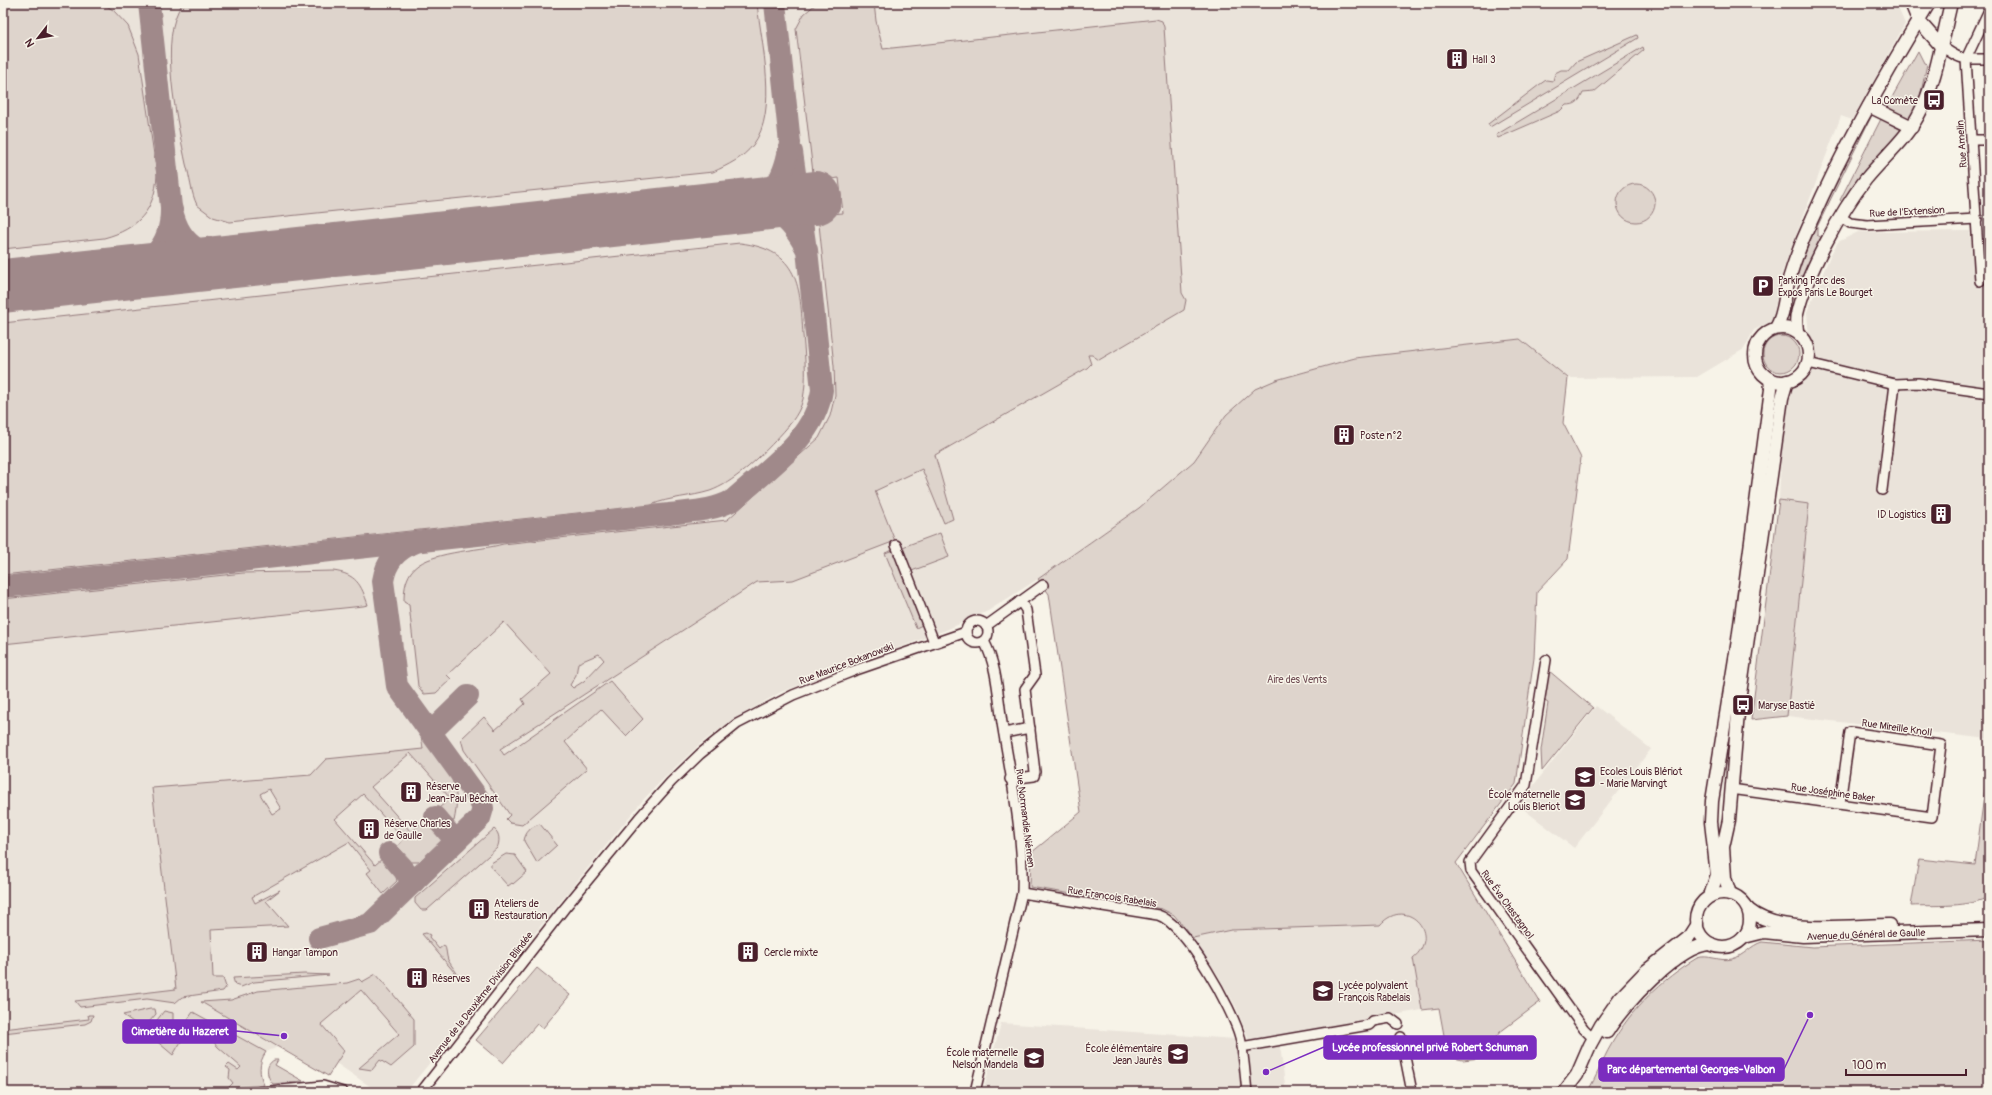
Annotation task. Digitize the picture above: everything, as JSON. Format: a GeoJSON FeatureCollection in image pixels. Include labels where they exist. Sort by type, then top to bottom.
{"type":"FeatureCollection","features":[{"type":"Feature","properties":{"kind":"main road"},"geometry":{"type":"LineString","coordinates":[[1911,3],[1918,20],[1940,45]]}},
{"type":"Feature","properties":{"kind":"main road"},"geometry":{"type":"LineString","coordinates":[[1776,328],[1784,311],[1789,279],[1811,220],[1844,151],[1895,56],[1929,3]]}},
{"type":"Feature","properties":{"kind":"main road"},"geometry":{"type":"LineString","coordinates":[[1797,332],[1797,314],[1808,279],[1841,217],[1866,180],[1912,127],[1929,92],[1951,3]]}},
{"type":"Feature","properties":{"kind":"main road"},"geometry":{"type":"LineString","coordinates":[[1869,106],[1912,127]]}},
{"type":"Feature","properties":{"kind":"main road"},"geometry":{"type":"LineString","coordinates":[[1776,328],[1787,328],[1797,332],[1808,347],[1808,363],[1801,373],[1787,381],[1770,379],[1758,367],[1755,355],[1756,348],[1762,336],[1776,328]]}},
{"type":"Feature","properties":{"kind":"main road"},"geometry":{"type":"LineString","coordinates":[[1711,944],[1702,936],[1697,924],[1698,911],[1701,905],[1710,896],[1717,875],[1711,822],[1712,801],[1755,521],[1772,389],[1770,379]]}},
{"type":"Feature","properties":{"kind":"main road"},"geometry":{"type":"LineString","coordinates":[[1730,894],[1725,878],[1722,856],[1729,820],[1739,701],[1782,398],[1787,381]]}},
{"type":"Feature","properties":{"kind":"main road"},"geometry":{"type":"LineString","coordinates":[[1574,1092],[1608,1029],[1637,992],[1694,948],[1711,944],[1725,947],[1739,942],[1744,937],[1749,929],[1751,920],[1749,910],[1740,898],[1724,893],[1710,896]]}},
{"type":"Feature","properties":{"kind":"main road","name":"Avenue du Général de Gaulle"},"geometry":{"type":"LineString","coordinates":[[1749,910],[1760,918],[1791,926],[1988,927]]}},
{"type":"Feature","properties":{"kind":"main road"},"geometry":{"type":"LineString","coordinates":[[1564,1092],[1577,1075],[1594,1039],[1620,998],[1646,971],[1688,938],[1697,924]]}},
{"type":"Feature","properties":{"kind":"main road","name":"Avenue du Général de Gaulle"},"geometry":{"type":"LineString","coordinates":[[1744,937],[1764,932],[1803,936],[1988,927]]}},
{"type":"Feature","properties":{"kind":"street","name":"Rue Amelin"},"geometry":{"type":"LineString","coordinates":[[1980,281],[1966,59],[1989,10]]}},
{"type":"Feature","properties":{"kind":"street"},"geometry":{"type":"LineString","coordinates":[[1940,45],[1955,57],[1966,59],[1989,59]]}},
{"type":"Feature","properties":{"kind":"street"},"geometry":{"type":"LineString","coordinates":[[1972,140],[1989,140]]}},
{"type":"Feature","properties":{"kind":"street","name":"Rue de l'Extension"},"geometry":{"type":"LineString","coordinates":[[1841,217],[1850,223],[1867,225],[1976,219]]}},
{"type":"Feature","properties":{"kind":"street"},"geometry":{"type":"LineString","coordinates":[[1808,363],[1896,384],[1918,383],[1989,393]]}},
{"type":"Feature","properties":{"kind":"street"},"geometry":{"type":"LineString","coordinates":[[1882,490],[1896,384]]}},
{"type":"Feature","properties":{"kind":"street"},"geometry":{"type":"LineString","coordinates":[[896,545],[934,642]]}},
{"type":"Feature","properties":{"kind":"street"},"geometry":{"type":"LineString","coordinates":[[986,626],[1042,584]]}},
{"type":"Feature","properties":{"kind":"street"},"geometry":{"type":"LineString","coordinates":[[1010,779],[1034,776],[1036,772],[1025,689],[1036,675],[1026,610],[1020,601]]}},
{"type":"Feature","properties":{"kind":"street"},"geometry":{"type":"LineString","coordinates":[[974,621],[982,622],[986,626],[988,632],[984,641],[978,643],[971,641],[966,632],[968,625],[974,621]]}},
{"type":"Feature","properties":{"kind":"street","name":"Rue Maurice Bokanowski"},"geometry":{"type":"LineString","coordinates":[[737,724],[793,695],[934,642],[966,632]]}},
{"type":"Feature","properties":{"kind":"street","name":"Rue Normandie Niémen"},"geometry":{"type":"LineString","coordinates":[[975,1092],[1022,893],[1021,848],[1004,733],[991,654],[984,641]]}},
{"type":"Feature","properties":{"kind":"street","name":"Rue Éva Chastagnol"},"geometry":{"type":"LineString","coordinates":[[1546,660],[1526,785],[1470,862],[1471,871],[1584,1029],[1594,1039]]}},
{"type":"Feature","properties":{"kind":"street","name":"Avenue de la Deuxième Division Blindée"},"geometry":{"type":"LineString","coordinates":[[421,1092],[564,909],[639,818],[671,782],[700,754],[737,724]]}},
{"type":"Feature","properties":{"kind":"street"},"geometry":{"type":"LineString","coordinates":[[1004,733],[1030,728]]}},
{"type":"Feature","properties":{"kind":"street","name":"Rue Mireille Knoll"},"geometry":{"type":"LineString","coordinates":[[1840,803],[1850,732],[1941,745],[1932,817]]}},
{"type":"Feature","properties":{"kind":"street","name":"Rue Joséphine Baker"},"geometry":{"type":"LineString","coordinates":[[1731,789],[1932,817]]}},
{"type":"Feature","properties":{"kind":"street","name":"Rue François Rabelais"},"geometry":{"type":"LineString","coordinates":[[1022,893],[1164,916],[1191,947],[1210,974],[1237,1027],[1247,1092]]}},
{"type":"Feature","properties":{"kind":"street"},"geometry":{"type":"LineString","coordinates":[[1241,1047],[1369,1025],[1373,1020],[1390,1018],[1398,1024]]}},
{"type":"Feature","properties":{"kind":"street"},"geometry":{"type":"LineString","coordinates":[[1401,1037],[1412,1092]]}},
{"type":"Feature","properties":{"kind":"street"},"geometry":{"type":"LineString","coordinates":[[260,1092],[323,1086],[343,1092]]}},
{"type":"Feature","properties":{"kind":"shaded area"},"geometry":{"type":"Polygon","coordinates":[[[3,3],[1896,3],[1905,24],[1852,120],[1841,116],[1783,270],[1772,321],[1754,330],[1744,349],[1697,377],[1568,378],[1520,339],[1355,358],[1304,372],[1255,390],[1226,415],[1194,461],[1139,508],[1038,579],[988,611],[946,630],[781,692],[734,719],[701,743],[643,800],[406,1092],[378,1092],[336,1063],[340,1055],[239,1025],[278,1047],[266,1052],[228,1088],[194,1092],[3,1092],[3,3]]]}},
{"type":"Feature","properties":{"kind":"shaded area"},"geometry":{"type":"Polygon","coordinates":[[[1970,231],[1973,262],[1989,262],[1989,739],[1787,716],[1809,504],[1779,500],[1784,393],[1811,364],[1807,312],[1830,256],[1838,242],[1858,232],[1970,231]]]}},
{"type":"Feature","properties":{"kind":"shaded area","name":"Ecoles Louis Blériot - Marie Marvingt"},"geometry":{"type":"Polygon","coordinates":[[[1596,706],[1651,749],[1574,848],[1518,805],[1596,706]]]}},
{"type":"Feature","properties":{"kind":"shaded area","name":"Lycée polyvalent François Rabelais"},"geometry":{"type":"Polygon","coordinates":[[[1402,913],[1410,915],[1417,920],[1423,930],[1423,947],[1413,959],[1422,1010],[1249,1040],[1236,1007],[1218,975],[1193,938],[1231,930],[1385,919],[1394,914],[1402,913]]]}},
{"type":"Feature","properties":{"kind":"shaded area"},"geometry":{"type":"Polygon","coordinates":[[[1001,1023],[1236,1039],[1242,1092],[983,1092],[1001,1023]]]}},
{"type":"Feature","properties":{"kind":"shaded area"},"geometry":{"type":"Polygon","coordinates":[[[1280,1045],[1286,1092],[1252,1092],[1247,1051],[1280,1045]]]}},
{"type":"Feature","properties":{"kind":"green space"},"geometry":{"type":"Polygon","coordinates":[[[102,3],[113,10],[128,26],[139,54],[157,175],[153,198],[148,208],[135,223],[116,234],[104,238],[3,249],[3,4],[102,3]]]}},
{"type":"Feature","properties":{"kind":"green space"},"geometry":{"type":"Polygon","coordinates":[[[183,3],[757,3],[766,76],[767,96],[765,114],[761,131],[749,150],[735,161],[713,172],[230,222],[213,217],[197,205],[193,195],[178,127],[170,58],[171,37],[175,18],[183,3]]]}},
{"type":"Feature","properties":{"kind":"green space"},"geometry":{"type":"Polygon","coordinates":[[[817,3],[874,3],[876,21],[883,49],[1156,19],[1162,21],[1164,27],[1182,293],[1186,300],[1184,310],[1099,360],[1092,355],[1088,355],[1091,364],[1087,368],[935,455],[953,519],[944,523],[922,469],[875,491],[895,541],[793,580],[757,582],[500,749],[504,755],[610,681],[643,719],[626,736],[601,709],[565,742],[587,769],[522,825],[510,823],[506,819],[510,815],[464,750],[461,739],[484,717],[495,730],[525,704],[522,699],[551,674],[504,622],[447,675],[451,679],[436,693],[424,694],[418,686],[409,605],[404,602],[407,579],[418,565],[440,556],[454,553],[503,544],[727,520],[819,438],[830,416],[835,395],[834,366],[818,215],[843,213],[839,178],[814,181],[796,29],[804,14],[817,3]],[[599,654],[578,663],[576,675],[570,685],[573,688],[584,681],[604,660],[599,654]]]}},
{"type":"Feature","properties":{"kind":"green space"},"geometry":{"type":"Polygon","coordinates":[[[1637,35],[1638,38],[1490,127],[1488,124],[1546,80],[1553,81],[1555,73],[1561,70],[1569,70],[1576,62],[1637,35]]]}},
{"type":"Feature","properties":{"kind":"green space"},"geometry":{"type":"Polygon","coordinates":[[[1643,47],[1644,50],[1594,92],[1583,93],[1577,102],[1566,105],[1560,111],[1498,138],[1496,135],[1643,47]]]}},
{"type":"Feature","properties":{"kind":"green space"},"geometry":{"type":"Polygon","coordinates":[[[1918,51],[1924,63],[1927,64],[1917,111],[1910,117],[1903,119],[1886,108],[1918,51]]]}},
{"type":"Feature","properties":{"kind":"green space"},"geometry":{"type":"Polygon","coordinates":[[[1872,115],[1817,227],[1817,235],[1824,239],[1806,272],[1798,279],[1797,275],[1804,255],[1830,194],[1870,116],[1872,115]]]}},
{"type":"Feature","properties":{"kind":"green space"},"geometry":{"type":"Polygon","coordinates":[[[1881,119],[1901,130],[1843,203],[1840,200],[1881,119]]]}},
{"type":"Feature","properties":{"kind":"green space"},"geometry":{"type":"Polygon","coordinates":[[[1632,184],[1640,184],[1650,189],[1654,196],[1654,210],[1650,217],[1640,222],[1632,222],[1622,217],[1620,214],[1617,207],[1617,199],[1622,189],[1625,187],[1632,184]]]}},
{"type":"Feature","properties":{"kind":"green space"},"geometry":{"type":"Polygon","coordinates":[[[740,243],[760,247],[775,254],[786,263],[793,274],[798,287],[800,301],[805,359],[805,384],[801,405],[788,427],[753,463],[719,487],[703,493],[666,500],[651,505],[3,575],[3,323],[740,243]]]}},
{"type":"Feature","properties":{"kind":"green space"},"geometry":{"type":"Polygon","coordinates":[[[1785,336],[1794,341],[1798,347],[1798,361],[1794,367],[1785,372],[1777,372],[1768,367],[1764,361],[1763,350],[1768,341],[1774,337],[1785,336]]]}},
{"type":"Feature","properties":{"kind":"green space","name":"Aire des Vents"},"geometry":{"type":"Polygon","coordinates":[[[1520,339],[1568,378],[1563,423],[1581,458],[1568,559],[1537,592],[1534,658],[1516,784],[1456,863],[1540,1002],[1500,1032],[1480,1058],[1463,1060],[1448,1057],[1439,1008],[1422,1010],[1413,958],[1421,948],[1424,938],[1423,929],[1418,921],[1410,916],[1400,914],[1390,917],[1380,925],[1231,930],[1193,938],[1174,915],[1162,909],[1030,887],[1031,853],[1081,812],[1049,594],[1038,579],[1139,508],[1194,461],[1226,415],[1255,389],[1276,380],[1355,358],[1520,339]]]}},
{"type":"Feature","properties":{"kind":"green space"},"geometry":{"type":"Polygon","coordinates":[[[1779,500],[1809,504],[1787,716],[1751,720],[1779,500]]]}},
{"type":"Feature","properties":{"kind":"green space"},"geometry":{"type":"Polygon","coordinates":[[[940,533],[949,557],[909,572],[900,548],[940,533]]]}},
{"type":"Feature","properties":{"kind":"green space"},"geometry":{"type":"Polygon","coordinates":[[[893,550],[896,554],[910,595],[924,624],[916,628],[885,553],[893,550]]]}},
{"type":"Feature","properties":{"kind":"green space"},"geometry":{"type":"Polygon","coordinates":[[[341,572],[356,581],[363,591],[368,605],[3,644],[3,599],[243,573],[341,572]]]}},
{"type":"Feature","properties":{"kind":"green space"},"geometry":{"type":"Polygon","coordinates":[[[1548,670],[1593,708],[1542,771],[1541,750],[1548,703],[1543,700],[1548,670]]]}},
{"type":"Feature","properties":{"kind":"green space"},"geometry":{"type":"Polygon","coordinates":[[[421,735],[430,745],[454,784],[456,792],[456,810],[454,821],[448,821],[438,809],[450,798],[410,753],[371,787],[411,832],[425,820],[429,826],[433,823],[443,835],[443,840],[419,862],[412,862],[397,846],[404,840],[363,794],[335,819],[375,865],[383,858],[395,873],[397,881],[383,894],[367,873],[371,870],[349,842],[252,897],[255,903],[280,890],[266,901],[288,926],[211,930],[213,978],[223,978],[226,987],[223,991],[182,997],[175,1003],[147,999],[80,1007],[75,1001],[176,989],[152,788],[311,775],[326,759],[423,749],[421,735]],[[269,789],[260,794],[272,814],[281,809],[269,789]]]}},
{"type":"Feature","properties":{"kind":"green space"},"geometry":{"type":"Polygon","coordinates":[[[1989,757],[1989,896],[1982,900],[1963,904],[1911,906],[1919,859],[1975,865],[1989,757]]]}},
{"type":"Feature","properties":{"kind":"green space"},"geometry":{"type":"Polygon","coordinates":[[[540,824],[557,845],[537,863],[524,841],[529,830],[540,824]]]}},
{"type":"Feature","properties":{"kind":"green space"},"geometry":{"type":"Polygon","coordinates":[[[494,829],[499,838],[497,848],[427,910],[421,910],[415,903],[415,898],[494,829]]]}},
{"type":"Feature","properties":{"kind":"green space"},"geometry":{"type":"Polygon","coordinates":[[[506,854],[515,855],[527,872],[513,884],[512,883],[508,886],[491,867],[491,863],[506,854]]]}},
{"type":"Feature","properties":{"kind":"green space"},"geometry":{"type":"Polygon","coordinates":[[[426,933],[430,935],[429,937],[439,949],[444,945],[448,960],[460,979],[422,934],[426,933]]]}},
{"type":"Feature","properties":{"kind":"green space"},"geometry":{"type":"Polygon","coordinates":[[[1989,940],[1989,1092],[1587,1092],[1611,1045],[1628,1019],[1660,985],[1684,966],[1697,958],[1705,957],[1728,960],[1740,956],[1758,943],[1762,942],[1812,947],[1989,940]]]}},
{"type":"Feature","properties":{"kind":"green space"},"geometry":{"type":"Polygon","coordinates":[[[537,968],[570,995],[543,1028],[537,1024],[503,1063],[476,1040],[537,968]]]}},
{"type":"Feature","properties":{"kind":"green space"},"geometry":{"type":"Polygon","coordinates":[[[304,974],[329,975],[254,982],[241,987],[235,985],[233,978],[304,974]]]}},
{"type":"Feature","properties":{"kind":"green space"},"geometry":{"type":"Polygon","coordinates":[[[376,974],[414,1019],[414,1047],[391,1067],[380,1060],[372,1070],[359,1068],[399,1034],[361,990],[321,1024],[344,1051],[328,1076],[201,1002],[231,1000],[258,991],[347,983],[359,979],[362,982],[376,974]]]}},
{"type":"Feature","properties":{"kind":"green space"},"geometry":{"type":"Polygon","coordinates":[[[155,1009],[156,1014],[143,1029],[123,1015],[155,1009]]]}},
{"type":"Feature","properties":{"kind":"green space"},"geometry":{"type":"Polygon","coordinates":[[[164,1011],[173,1013],[173,1022],[185,1035],[173,1055],[147,1033],[164,1011]]]}},
{"type":"Feature","properties":{"kind":"green space"},"geometry":{"type":"Polygon","coordinates":[[[193,1012],[266,1052],[263,1056],[260,1068],[264,1085],[228,1088],[233,1083],[229,1078],[230,1070],[226,1067],[229,1064],[238,1070],[241,1067],[218,1047],[199,1025],[189,1025],[188,1019],[193,1012]]]}},
{"type":"Feature","properties":{"kind":"green space"},"geometry":{"type":"Polygon","coordinates":[[[88,1015],[93,1015],[91,1021],[85,1024],[3,1033],[3,1029],[89,1019],[88,1015]]]}},
{"type":"Feature","properties":{"kind":"green space"},"geometry":{"type":"Polygon","coordinates":[[[274,1060],[278,1060],[275,1065],[303,1081],[273,1084],[269,1078],[268,1068],[274,1060]]]}},
{"type":"Feature","properties":{"kind":"taxiway"},"geometry":{"type":"LineString","coordinates":[[109,274],[123,271],[135,266],[146,261],[155,254],[162,245],[170,222],[171,207],[149,3]]}},
{"type":"Feature","properties":{"kind":"taxiway"},"geometry":{"type":"LineString","coordinates":[[740,206],[752,202],[770,191],[781,176],[788,155],[790,143],[775,3]]}},
{"type":"Feature","properties":{"kind":"taxiway"},"geometry":{"type":"LineString","coordinates":[[792,152],[805,243]]}},
{"type":"Feature","properties":{"kind":"taxiway"},"geometry":{"type":"LineString","coordinates":[[3,587],[694,511],[718,506],[733,500],[788,452],[800,438],[810,424],[818,408],[822,390],[807,250],[793,227],[778,215],[759,209],[733,207]]}},
{"type":"Feature","properties":{"kind":"taxiway"},"geometry":{"type":"LineString","coordinates":[[172,210],[176,223],[189,243],[208,254],[219,257],[245,260]]}},
{"type":"Feature","properties":{"kind":"taxiway"},"geometry":{"type":"LineString","coordinates":[[319,938],[370,924],[480,818],[483,808],[478,798],[397,686],[383,581],[389,562],[402,549],[414,543]]}},
{"type":"Feature","properties":{"kind":"taxiway"},"geometry":{"type":"LineString","coordinates":[[431,732],[468,696]]}},
{"type":"Feature","properties":{"kind":"taxiway"},"geometry":{"type":"LineString","coordinates":[[435,817],[456,841]]}},
{"type":"Feature","properties":{"kind":"taxiway"},"geometry":{"type":"LineString","coordinates":[[389,853],[414,882]]}},
{"type":"Feature","properties":{"kind":"runway"},"geometry":{"type":"LineString","coordinates":[[3,286],[815,198]]}},
{"type":"Feature","properties":{"kind":"place","name":"Hall 3"},"geometry":{"type":"Point","coordinates":[1457,59]}},
{"type":"Feature","properties":{"kind":"place","name":"La Comète"},"geometry":{"type":"Point","coordinates":[1934,100]}},
{"type":"Feature","properties":{"kind":"place","name":"Parking Parc des Expos Paris Le Bourget"},"geometry":{"type":"Point","coordinates":[1763,286]}},
{"type":"Feature","properties":{"kind":"place","name":"Poste n°2"},"geometry":{"type":"Point","coordinates":[1344,435]}},
{"type":"Feature","properties":{"kind":"place","name":"ID Logistics"},"geometry":{"type":"Point","coordinates":[1941,514]}},
{"type":"Feature","properties":{"kind":"place","name":"Maryse Bastié"},"geometry":{"type":"Point","coordinates":[1743,705]}},
{"type":"Feature","properties":{"kind":"place","name":"Ecoles Louis Blériot - Marie Marvingt"},"geometry":{"type":"Point","coordinates":[1585,777]}},
{"type":"Feature","properties":{"kind":"place","name":"Réserve Jean-Paul Béchat"},"geometry":{"type":"Point","coordinates":[411,792]}},
{"type":"Feature","properties":{"kind":"place","name":"École maternelle Louis Bleriot"},"geometry":{"type":"Point","coordinates":[1575,800]}},
{"type":"Feature","properties":{"kind":"place","name":"Réserve Charles de Gaulle"},"geometry":{"type":"Point","coordinates":[369,829]}},
{"type":"Feature","properties":{"kind":"place","name":"Ateliers de Restauration"},"geometry":{"type":"Point","coordinates":[479,909]}},
{"type":"Feature","properties":{"kind":"place","name":"Hangar Tampon"},"geometry":{"type":"Point","coordinates":[257,952]}},
{"type":"Feature","properties":{"kind":"place","name":"Cercle mixte"},"geometry":{"type":"Point","coordinates":[748,952]}},
{"type":"Feature","properties":{"kind":"place","name":"Réserves"},"geometry":{"type":"Point","coordinates":[417,978]}},
{"type":"Feature","properties":{"kind":"place","name":"Lycée polyvalent François Rabelais"},"geometry":{"type":"Point","coordinates":[1323,991]}},
{"type":"Feature","properties":{"kind":"place","name":"Parc départemental Georges-Valbon"},"geometry":{"type":"Point","coordinates":[1810,1015]}},
{"type":"Feature","properties":{"kind":"place","name":"Cimetière du Hazeret"},"geometry":{"type":"Point","coordinates":[284,1036]}},
{"type":"Feature","properties":{"kind":"place","name":"École élémentaire Jean Jaurès"},"geometry":{"type":"Point","coordinates":[1178,1054]}},
{"type":"Feature","properties":{"kind":"place","name":"École maternelle Nelson Mandela"},"geometry":{"type":"Point","coordinates":[1034,1058]}},
{"type":"Feature","properties":{"kind":"place","name":"Lycée professionnel privé Robert Schuman"},"geometry":{"type":"Point","coordinates":[1266,1072]}}]}
